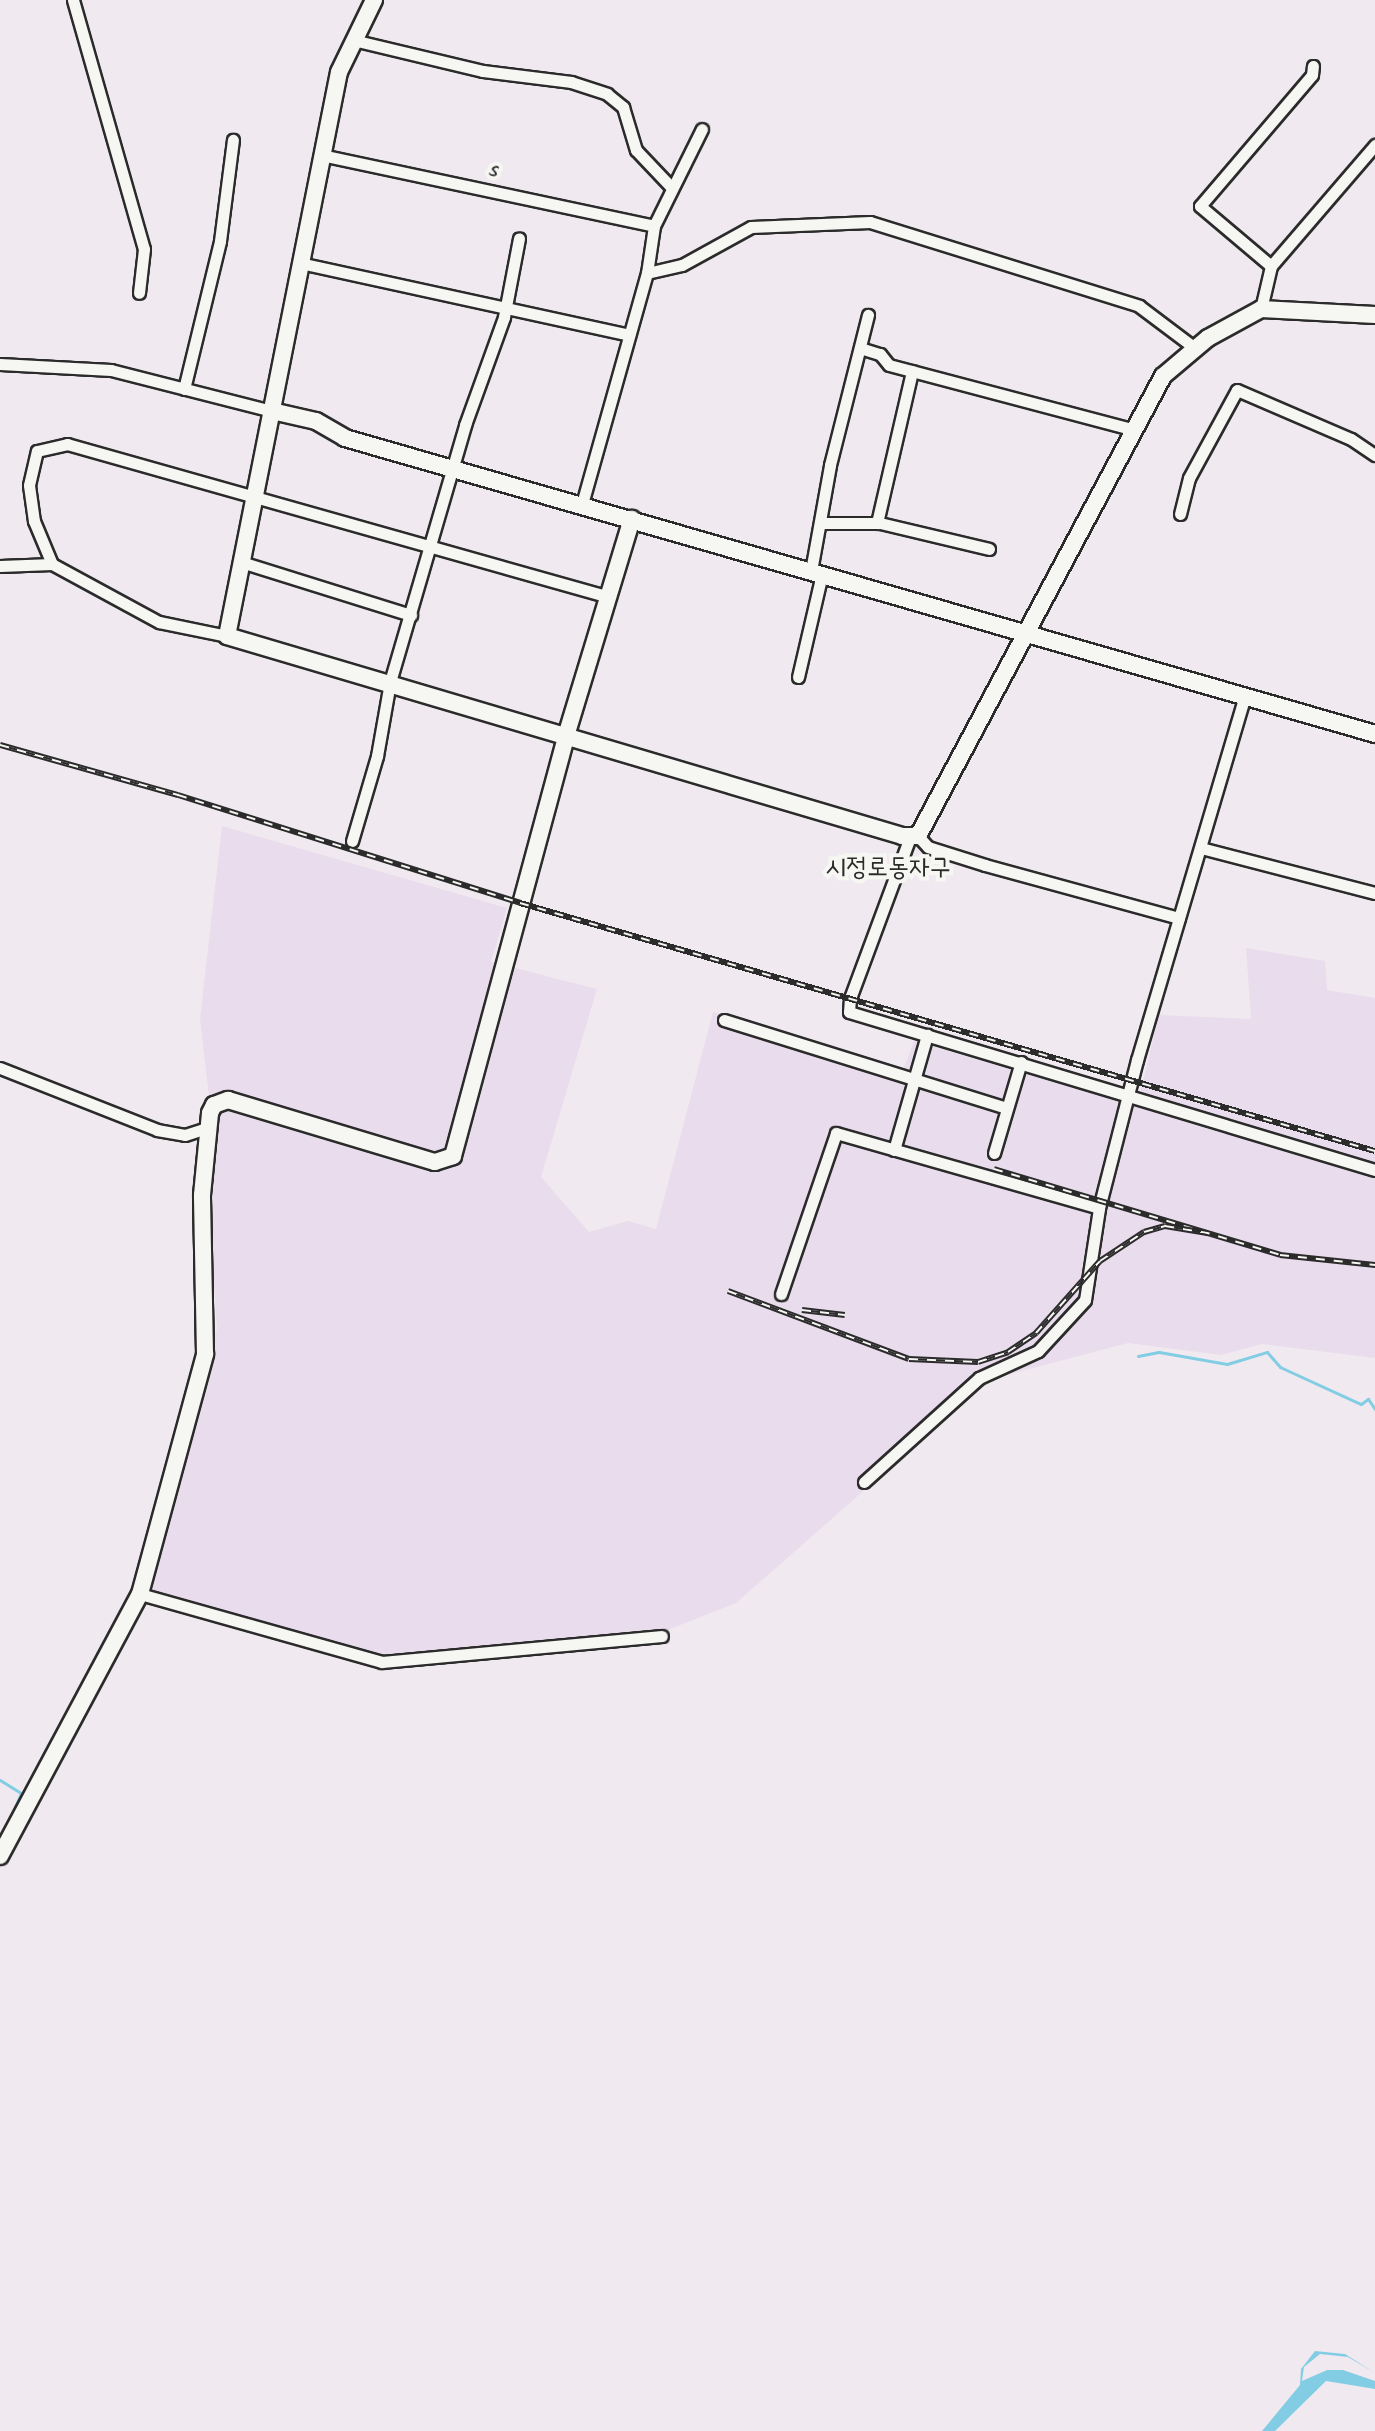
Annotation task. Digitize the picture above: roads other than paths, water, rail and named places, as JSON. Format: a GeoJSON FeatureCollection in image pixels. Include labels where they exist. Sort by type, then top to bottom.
{"type":"FeatureCollection","features":[{"type":"Feature","properties":{"kind":"street"},"geometry":{"type":"LineString","coordinates":[[73,0],[144,249],[139,293]]}},
{"type":"Feature","properties":{"kind":"street"},"geometry":{"type":"LineString","coordinates":[[227,636],[257,498],[300,263],[326,156],[339,72],[374,0]]}},
{"type":"Feature","properties":{"kind":"street"},"geometry":{"type":"LineString","coordinates":[[353,40],[483,71],[571,82],[607,94],[623,107],[636,150],[672,188]]}},
{"type":"Feature","properties":{"kind":"street"},"geometry":{"type":"LineString","coordinates":[[1271,266],[1200,206],[1312,75],[1313,66]]}},
{"type":"Feature","properties":{"kind":"street"},"geometry":{"type":"LineString","coordinates":[[582,504],[647,273],[654,226],[696,149],[702,129]]}},
{"type":"Feature","properties":{"kind":"street"},"geometry":{"type":"LineString","coordinates":[[184,389],[220,241],[233,140]]}},
{"type":"Feature","properties":{"kind":"street"},"geometry":{"type":"LineString","coordinates":[[1261,309],[1271,266],[1375,145]]}},
{"type":"Feature","properties":{"kind":"street","name":"s"},"geometry":{"type":"LineString","coordinates":[[326,156],[654,226]]}},
{"type":"Feature","properties":{"kind":"street"},"geometry":{"type":"LineString","coordinates":[[647,273],[682,265],[751,227],[870,222],[975,251],[1139,306],[1195,348]]}},
{"type":"Feature","properties":{"kind":"street"},"geometry":{"type":"LineString","coordinates":[[352,841],[377,756],[390,682],[452,469],[505,306],[519,238]]}},
{"type":"Feature","properties":{"kind":"street"},"geometry":{"type":"LineString","coordinates":[[300,263],[629,335]]}},
{"type":"Feature","properties":{"kind":"street"},"geometry":{"type":"LineString","coordinates":[[1375,315],[1261,309],[1195,348],[1158,383],[914,836],[847,1008],[1375,1170]]}},
{"type":"Feature","properties":{"kind":"street"},"geometry":{"type":"LineString","coordinates":[[798,677],[830,465],[868,315]]}},
{"type":"Feature","properties":{"kind":"street"},"geometry":{"type":"LineString","coordinates":[[860,348],[912,371],[1131,429]]}},
{"type":"Feature","properties":{"kind":"street"},"geometry":{"type":"LineString","coordinates":[[0,364],[111,370],[272,411],[452,469],[1375,734]]}},
{"type":"Feature","properties":{"kind":"street"},"geometry":{"type":"LineString","coordinates":[[877,523],[912,371]]}},
{"type":"Feature","properties":{"kind":"street"},"geometry":{"type":"LineString","coordinates":[[1180,514],[1189,478],[1237,390],[1351,439],[1375,455]]}},
{"type":"Feature","properties":{"kind":"street"},"geometry":{"type":"LineString","coordinates":[[52,564],[31,503],[37,451],[67,444],[609,597]]}},
{"type":"Feature","properties":{"kind":"street"},"geometry":{"type":"LineString","coordinates":[[0,1856],[140,1594],[205,1354],[207,1128],[214,1105],[228,1100],[435,1162],[453,1156],[566,736],[632,519]]}},
{"type":"Feature","properties":{"kind":"street"},"geometry":{"type":"LineString","coordinates":[[821,523],[877,523],[989,549]]}},
{"type":"Feature","properties":{"kind":"street"},"geometry":{"type":"LineString","coordinates":[[244,563],[411,615]]}},
{"type":"Feature","properties":{"kind":"street"},"geometry":{"type":"LineString","coordinates":[[0,566],[52,564],[159,622],[227,636],[390,682],[914,836],[928,847],[985,865],[1179,918]]}},
{"type":"Feature","properties":{"kind":"street"},"geometry":{"type":"LineString","coordinates":[[864,1482],[979,1378],[1030,1357],[1076,1312],[1089,1289],[1099,1208],[1179,918],[1245,696]]}},
{"type":"Feature","properties":{"kind":"street"},"geometry":{"type":"LineString","coordinates":[[1201,848],[1375,893]]}},
{"type":"Feature","properties":{"kind":"street"},"geometry":{"type":"LineString","coordinates":[[724,1020],[1007,1108]]}},
{"type":"Feature","properties":{"kind":"street"},"geometry":{"type":"LineString","coordinates":[[894,1150],[927,1035]]}},
{"type":"Feature","properties":{"kind":"street"},"geometry":{"type":"LineString","coordinates":[[994,1153],[1021,1062]]}},
{"type":"Feature","properties":{"kind":"street"},"geometry":{"type":"LineString","coordinates":[[0,1068],[157,1130],[185,1135],[207,1128]]}},
{"type":"Feature","properties":{"kind":"street"},"geometry":{"type":"LineString","coordinates":[[781,1294],[833,1134],[1099,1208]]}},
{"type":"Feature","properties":{"kind":"street"},"geometry":{"type":"LineString","coordinates":[[140,1594],[382,1662],[662,1636]]}},
{"type":"Feature","properties":{"kind":"water"},"geometry":{"type":"Polygon","coordinates":[[[1315,2351],[1345,2354],[1375,2373],[1348,2357],[1320,2354],[1304,2367],[1302,2381],[1327,2370],[1343,2370],[1375,2381],[1375,2389],[1326,2381],[1275,2431],[1262,2431],[1300,2385],[1301,2369],[1315,2351]]]}},
{"type":"Feature","properties":{"kind":"waterway"},"geometry":{"type":"LineString","coordinates":[[1138,1356],[1159,1352],[1227,1364],[1267,1352],[1280,1367],[1361,1404],[1368,1399],[1375,1409]]}},
{"type":"Feature","properties":{"kind":"waterway"},"geometry":{"type":"LineString","coordinates":[[0,1780],[21,1793],[9,1821]]}},
{"type":"Feature","properties":{"kind":"railway"},"geometry":{"type":"LineString","coordinates":[[0,745],[178,795],[520,903],[1375,1151]]}},
{"type":"Feature","properties":{"kind":"railway"},"geometry":{"type":"LineString","coordinates":[[994,1169],[1280,1255],[1375,1265]]}},
{"type":"Feature","properties":{"kind":"railway"},"geometry":{"type":"LineString","coordinates":[[728,1291],[909,1359],[978,1362],[1008,1352],[1036,1333],[1100,1261],[1144,1232],[1165,1226],[1207,1233]]}},
{"type":"Feature","properties":{"kind":"railway"},"geometry":{"type":"LineString","coordinates":[[802,1310],[845,1315]]}},
{"type":"Feature","properties":{"kind":"district","name":"시정로동자구"},"geometry":{"type":"Point","coordinates":[888,869]}}]}
